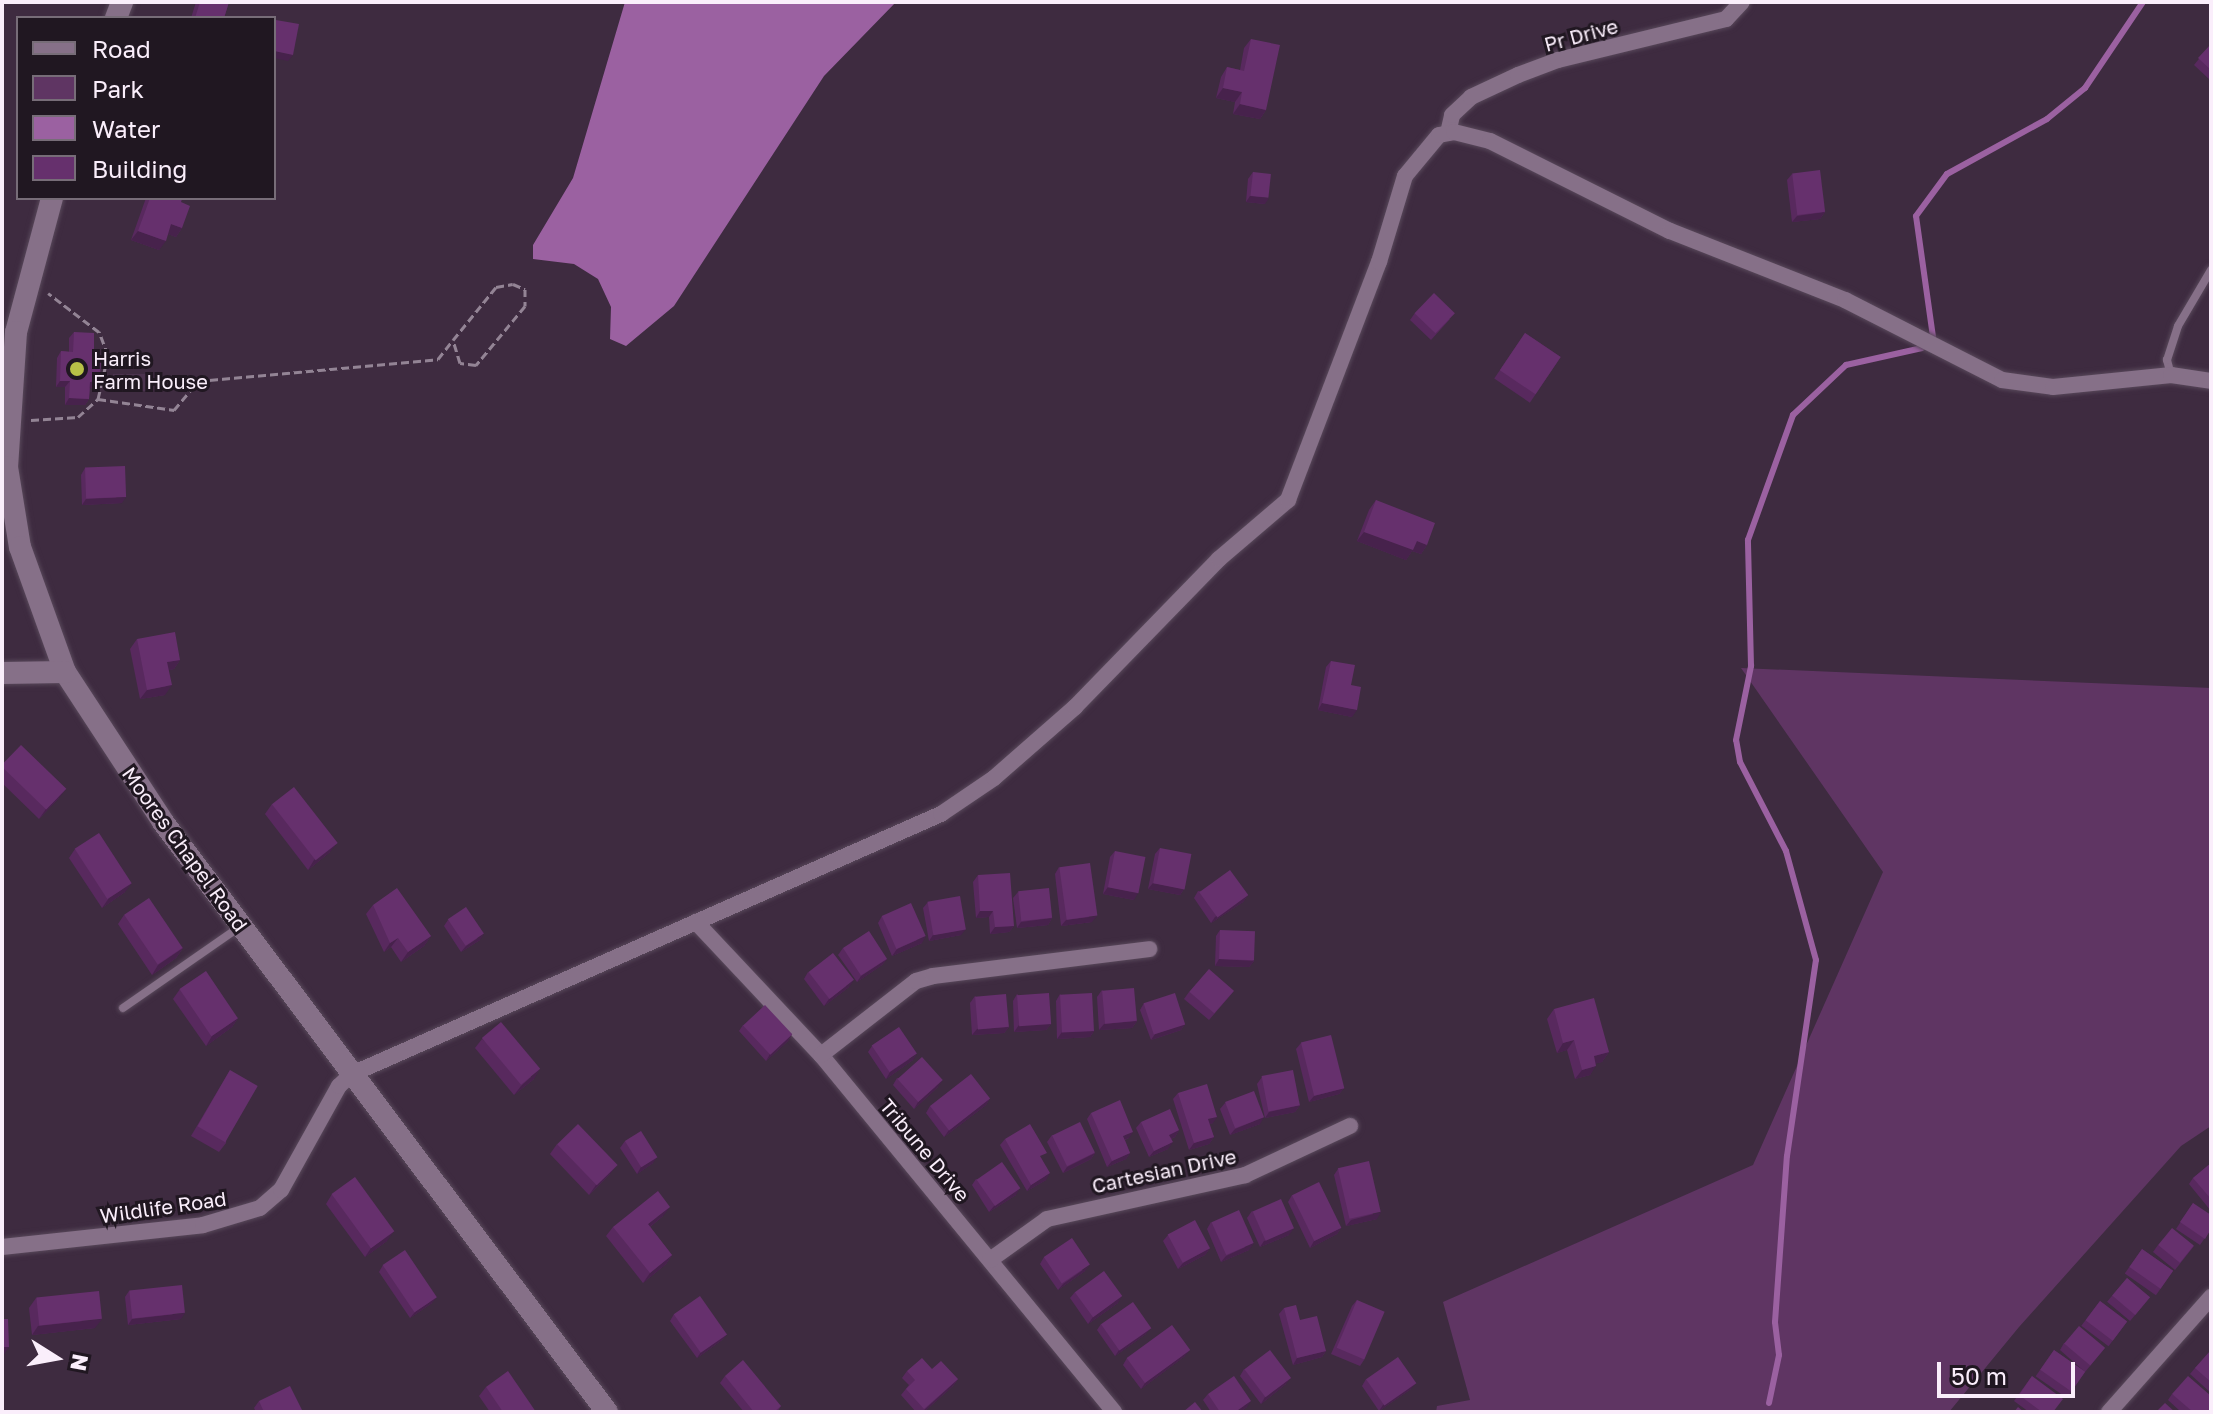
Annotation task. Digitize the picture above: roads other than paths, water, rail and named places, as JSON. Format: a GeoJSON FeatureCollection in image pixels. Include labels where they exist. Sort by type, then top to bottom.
{"type":"FeatureCollection","features":[{"type":"Feature","properties":{"kind":"main road","name":"Moores Chapel Road"},"geometry":{"type":"LineString","coordinates":[[51,200],[16,332],[7,421],[8,521],[65,672],[112,748],[241,926],[607,1412]]}},
{"type":"Feature","properties":{"kind":"main road"},"geometry":{"type":"LineString","coordinates":[[2,673],[65,672]]}},
{"type":"Feature","properties":{"kind":"street","name":"Pr Drive"},"geometry":{"type":"LineString","coordinates":[[1448,133],[1452,115],[1471,97],[1518,75],[1558,60],[1726,19],[1742,2]]}},
{"type":"Feature","properties":{"kind":"street"},"geometry":{"type":"LineString","coordinates":[[352,1074],[696,922],[715,910],[941,814],[994,778],[1075,707],[1219,559],[1288,500],[1379,262],[1405,176],[1423,149],[1448,133],[1490,141],[1670,231],[1845,300],[2002,380],[2053,387],[2171,375],[2211,381]]}},
{"type":"Feature","properties":{"kind":"street","name":"Tribune Drive"},"geometry":{"type":"LineString","coordinates":[[696,922],[821,1055],[1114,1412]]}},
{"type":"Feature","properties":{"kind":"street"},"geometry":{"type":"LineString","coordinates":[[821,1055],[924,979],[957,969],[1149,949]]}},
{"type":"Feature","properties":{"kind":"street","name":"Wildlife Road"},"geometry":{"type":"LineString","coordinates":[[2,1247],[203,1225],[260,1208],[288,1180],[339,1086],[352,1074]]}},
{"type":"Feature","properties":{"kind":"street","name":"Cartesian Drive"},"geometry":{"type":"LineString","coordinates":[[990,1260],[1047,1219],[1245,1175],[1350,1126]]}},
{"type":"Feature","properties":{"kind":"street"},"geometry":{"type":"LineString","coordinates":[[2109,1412],[2211,1297]]}},
{"type":"Feature","properties":{"kind":"lane"},"geometry":{"type":"LineString","coordinates":[[2171,375],[2167,360],[2178,326],[2211,270]]}},
{"type":"Feature","properties":{"kind":"lane"},"geometry":{"type":"LineString","coordinates":[[123,1008],[241,926]]}},
{"type":"Feature","properties":{"kind":"water"},"geometry":{"type":"Polygon","coordinates":[[[625,2],[896,2],[824,76],[674,306],[626,346],[610,339],[611,307],[598,279],[574,264],[533,259],[533,245],[573,178],[625,2]]]}},
{"type":"Feature","properties":{"kind":"waterway"},"geometry":{"type":"LineString","coordinates":[[1933,337],[1916,216],[1947,174],[2047,119],[2085,88],[2143,2]]}},
{"type":"Feature","properties":{"kind":"waterway"},"geometry":{"type":"LineString","coordinates":[[1769,1403],[1779,1355],[1775,1322],[1787,1156],[1816,960],[1786,851],[1740,762],[1736,740],[1751,666],[1748,540],[1793,415],[1846,365],[1922,348]]}},
{"type":"Feature","properties":{"kind":"place","name":"Harris Farm House"},"geometry":{"type":"Point","coordinates":[77,369]}}]}
